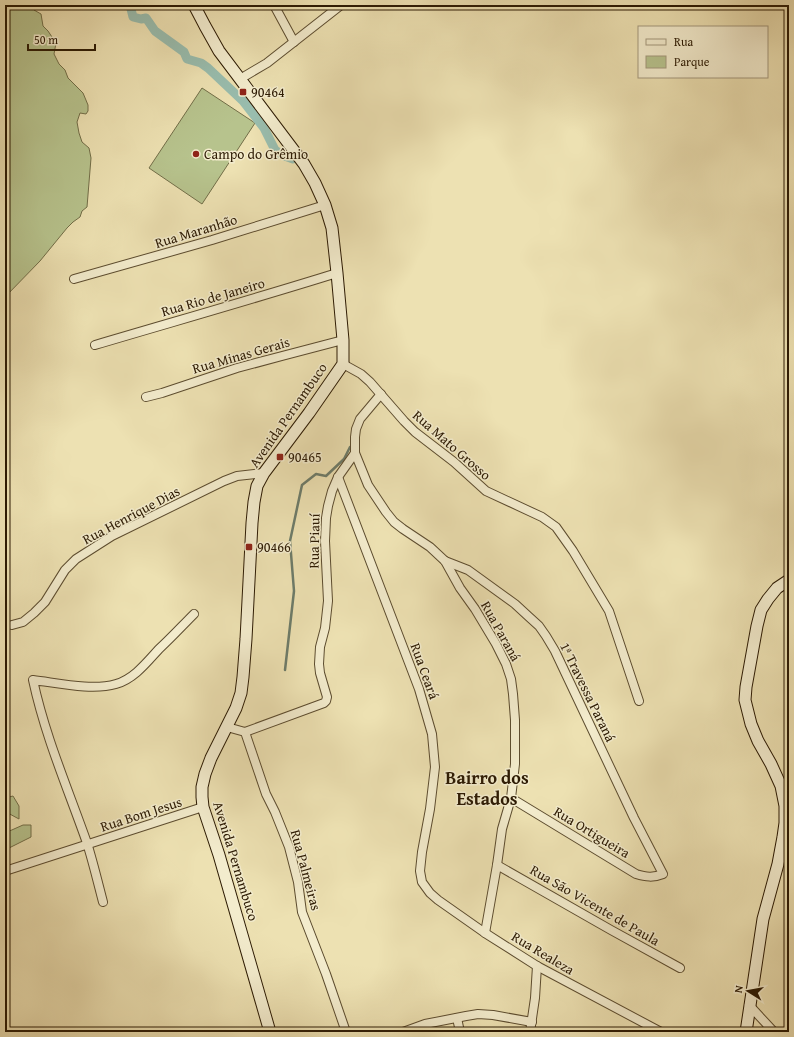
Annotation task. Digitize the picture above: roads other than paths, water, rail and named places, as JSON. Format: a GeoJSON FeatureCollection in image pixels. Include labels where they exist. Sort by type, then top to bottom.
{"type":"FeatureCollection","features":[{"type":"Feature","properties":{"kind":"street","name":"Avenida Pernambuco"},"geometry":{"type":"LineString","coordinates":[[194,5],[219,51],[304,164],[325,205],[332,228],[343,340],[343,364],[309,413],[264,473],[257,486],[254,502],[244,677],[236,708],[211,758],[202,787],[203,807],[220,855],[270,1032]]}},
{"type":"Feature","properties":{"kind":"street"},"geometry":{"type":"LineString","coordinates":[[274,5],[294,42]]}},
{"type":"Feature","properties":{"kind":"street"},"geometry":{"type":"LineString","coordinates":[[240,79],[267,63],[341,5]]}},
{"type":"Feature","properties":{"kind":"street","name":"Rua Maranhão"},"geometry":{"type":"LineString","coordinates":[[74,280],[325,205]]}},
{"type":"Feature","properties":{"kind":"street","name":"Rua Rio de Janeiro"},"geometry":{"type":"LineString","coordinates":[[95,345],[337,273]]}},
{"type":"Feature","properties":{"kind":"street","name":"Rua Minas Gerais"},"geometry":{"type":"LineString","coordinates":[[146,397],[237,368],[343,340]]}},
{"type":"Feature","properties":{"kind":"street","name":"Rua Mato Grosso"},"geometry":{"type":"LineString","coordinates":[[343,364],[366,378],[415,432],[454,462],[478,485],[486,491],[542,517],[556,527],[573,551],[609,611],[639,701]]}},
{"type":"Feature","properties":{"kind":"street"},"geometry":{"type":"LineString","coordinates":[[355,453],[355,433],[360,419],[381,394]]}},
{"type":"Feature","properties":{"kind":"street","name":"Rua Piauí"},"geometry":{"type":"LineString","coordinates":[[245,732],[326,701],[327,697],[319,664],[320,646],[325,628],[328,601],[325,533],[328,506],[338,477],[355,453]]}},
{"type":"Feature","properties":{"kind":"street","name":"Rua Paraná"},"geometry":{"type":"LineString","coordinates":[[355,453],[368,485],[394,522],[430,547],[445,561],[460,588],[475,609],[496,644],[506,664],[511,679],[513,694],[515,764],[511,798],[502,829],[485,933]]}},
{"type":"Feature","properties":{"kind":"street","name":"Rua Henrique Dias"},"geometry":{"type":"LineString","coordinates":[[12,626],[23,622],[45,602],[65,570],[76,559],[112,536],[224,481],[237,476],[264,473]]}},
{"type":"Feature","properties":{"kind":"street","name":"Rua Ceará"},"geometry":{"type":"LineString","coordinates":[[338,477],[419,689],[432,734],[435,767],[430,809],[422,852],[420,871],[422,882]]}},
{"type":"Feature","properties":{"kind":"street","name":"1ª Travessa Paraná"},"geometry":{"type":"LineString","coordinates":[[445,561],[468,570],[480,578],[515,604],[539,626],[546,636],[555,651],[634,818],[663,874]]}},
{"type":"Feature","properties":{"kind":"street"},"geometry":{"type":"LineString","coordinates":[[746,1032],[763,919],[778,864],[783,837],[785,823],[785,790],[753,730],[745,700],[746,687],[751,655],[761,610],[777,588],[789,580]]}},
{"type":"Feature","properties":{"kind":"street"},"geometry":{"type":"LineString","coordinates":[[103,902],[87,845],[48,737],[33,680],[88,687],[117,684],[139,670],[194,614]]}},
{"type":"Feature","properties":{"kind":"street"},"geometry":{"type":"LineString","coordinates":[[226,728],[245,732]]}},
{"type":"Feature","properties":{"kind":"street","name":"Rua Palmeiras"},"geometry":{"type":"LineString","coordinates":[[245,732],[266,794],[289,847],[298,882],[302,912],[346,1032]]}},
{"type":"Feature","properties":{"kind":"street","name":"Rua Ortigueira"},"geometry":{"type":"LineString","coordinates":[[511,798],[636,874],[650,877],[656,877],[663,874]]}},
{"type":"Feature","properties":{"kind":"street","name":"Rua Bom Jesus"},"geometry":{"type":"LineString","coordinates":[[6,871],[203,807]]}},
{"type":"Feature","properties":{"kind":"street","name":"Rua São Vicente de Paula"},"geometry":{"type":"LineString","coordinates":[[497,865],[680,968]]}},
{"type":"Feature","properties":{"kind":"street","name":"Rua Realeza"},"geometry":{"type":"LineString","coordinates":[[422,882],[430,893],[485,933],[537,966],[661,1032]]}},
{"type":"Feature","properties":{"kind":"street"},"geometry":{"type":"LineString","coordinates":[[403,1032],[425,1024],[478,1014],[492,1015],[532,1029],[537,966]]}},
{"type":"Feature","properties":{"kind":"street"},"geometry":{"type":"LineString","coordinates":[[749,1006],[774,1032]]}},
{"type":"Feature","properties":{"kind":"street"},"geometry":{"type":"LineString","coordinates":[[457,1018],[460,1032]]}},
{"type":"Feature","properties":{"kind":"waterway"},"geometry":{"type":"LineString","coordinates":[[130,5],[133,17],[141,19],[146,18],[155,31],[184,52],[187,59],[201,63],[208,68],[243,101],[264,128],[275,150],[282,155],[293,159]]}},
{"type":"Feature","properties":{"kind":"waterway"},"geometry":{"type":"LineString","coordinates":[[285,670],[294,591],[290,541],[302,485],[316,474],[326,476],[344,459],[350,447]]}},
{"type":"Feature","properties":{"kind":"place","name":"90464"},"geometry":{"type":"Point","coordinates":[243,92]}},
{"type":"Feature","properties":{"kind":"place","name":"Campo do Grêmio"},"geometry":{"type":"Point","coordinates":[196,154]}},
{"type":"Feature","properties":{"kind":"place","name":"90465"},"geometry":{"type":"Point","coordinates":[280,457]}},
{"type":"Feature","properties":{"kind":"place","name":"90466"},"geometry":{"type":"Point","coordinates":[249,547]}},
{"type":"Feature","properties":{"kind":"district","name":"Bairro dos Estados"},"geometry":{"type":"Point","coordinates":[487,788]}}]}
